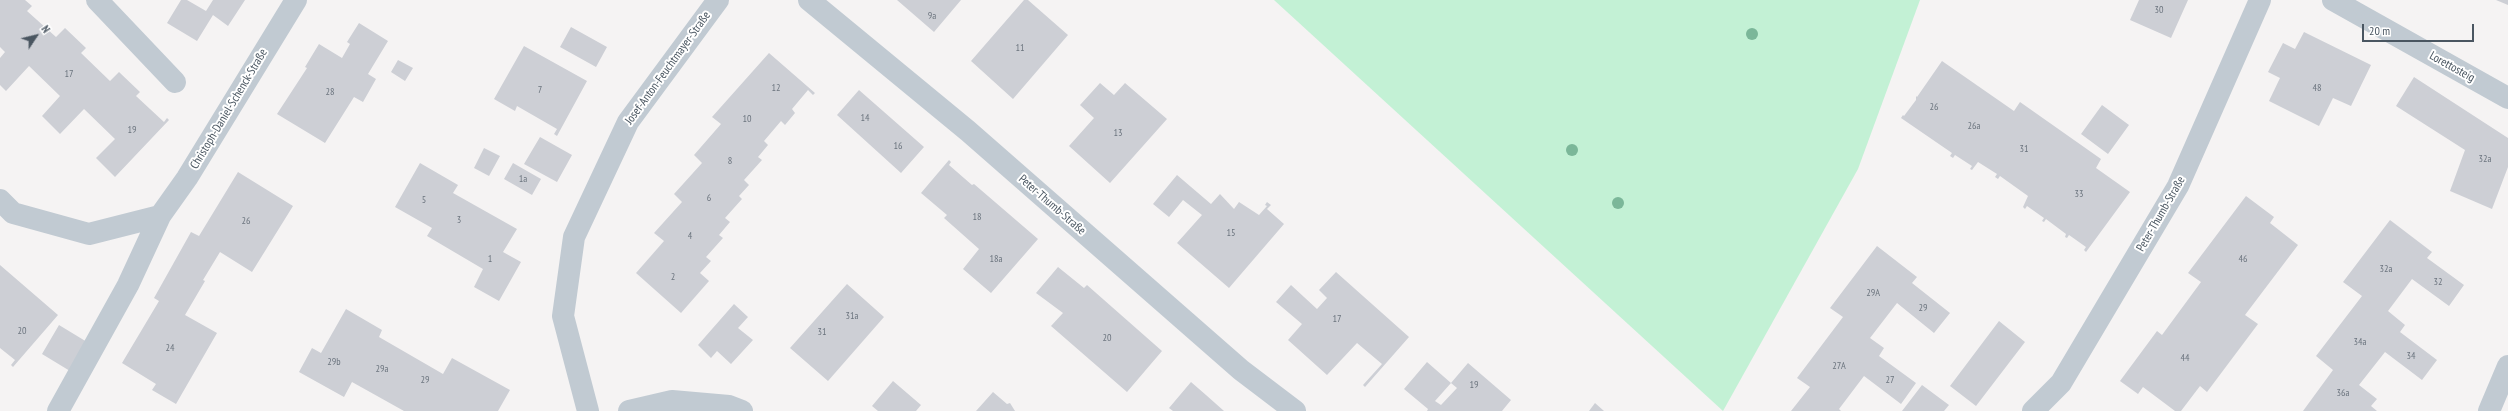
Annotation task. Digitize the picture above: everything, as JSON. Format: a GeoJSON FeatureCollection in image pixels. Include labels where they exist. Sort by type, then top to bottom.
{"type":"FeatureCollection","features":[{"type":"Feature","properties":{"kind":"street"},"geometry":{"type":"LineString","coordinates":[[97,0],[175,82]]}},
{"type":"Feature","properties":{"kind":"street","name":"Christoph-Daniel-Schenck-Straße"},"geometry":{"type":"LineString","coordinates":[[58,411],[128,285],[160,216],[187,178],[296,0]]}},
{"type":"Feature","properties":{"kind":"street","name":"Josef-Anton-Feuchtmayer-Straße"},"geometry":{"type":"LineString","coordinates":[[588,411],[563,316],[574,237],[628,122],[718,0]]}},
{"type":"Feature","properties":{"kind":"street","name":"Peter-Thumb-Straße"},"geometry":{"type":"LineString","coordinates":[[808,0],[968,132],[1241,370],[1295,411]]}},
{"type":"Feature","properties":{"kind":"street","name":"Peter-Thumb-Straße"},"geometry":{"type":"LineString","coordinates":[[2033,411],[2061,383],[2178,186],[2260,0]]}},
{"type":"Feature","properties":{"kind":"street","name":"Lorettosteig"},"geometry":{"type":"LineString","coordinates":[[2333,0],[2508,98]]}},
{"type":"Feature","properties":{"kind":"street"},"geometry":{"type":"LineString","coordinates":[[0,200],[13,213],[89,234],[160,216]]}},
{"type":"Feature","properties":{"kind":"street"},"geometry":{"type":"LineString","coordinates":[[2489,411],[2508,366]]}},
{"type":"Feature","properties":{"kind":"street"},"geometry":{"type":"LineString","coordinates":[[629,411],[672,401],[729,406],[742,411]]}},
{"type":"Feature","properties":{"kind":"green space"},"geometry":{"type":"Polygon","coordinates":[[[1274,0],[1920,0],[1858,169],[1723,411],[1274,0]]]}},
{"type":"Feature","properties":{"kind":"building"},"geometry":{"type":"Polygon","coordinates":[[[0,0],[25,0],[32,6],[27,11],[56,37],[65,28],[86,48],[81,53],[110,81],[119,72],[140,92],[136,96],[164,122],[167,118],[169,120],[115,177],[96,158],[115,139],[84,109],[60,134],[42,116],[60,96],[29,66],[6,91],[0,85],[0,58],[5,52],[0,47],[0,0]]]}},
{"type":"Feature","properties":{"kind":"building"},"geometry":{"type":"Polygon","coordinates":[[[181,0],[187,0],[206,11],[213,0],[245,0],[228,26],[213,15],[197,41],[167,23],[181,0]]]}},
{"type":"Feature","properties":{"kind":"building"},"geometry":{"type":"Polygon","coordinates":[[[897,0],[961,0],[934,32],[897,0]]]}},
{"type":"Feature","properties":{"kind":"building"},"geometry":{"type":"Polygon","coordinates":[[[1024,0],[1028,0],[1068,35],[1013,99],[971,61],[1024,0]]]}},
{"type":"Feature","properties":{"kind":"building"},"geometry":{"type":"Polygon","coordinates":[[[2139,0],[2188,0],[2171,38],[2130,20],[2139,0]]]}},
{"type":"Feature","properties":{"kind":"building"},"geometry":{"type":"Polygon","coordinates":[[[2496,0],[2508,0],[2508,5],[2496,0]]]}},
{"type":"Feature","properties":{"kind":"building"},"geometry":{"type":"Polygon","coordinates":[[[359,23],[388,41],[368,74],[376,79],[363,102],[354,97],[325,143],[277,114],[307,68],[305,67],[319,44],[342,58],[350,44],[347,42],[359,23]]]}},
{"type":"Feature","properties":{"kind":"building"},"geometry":{"type":"Polygon","coordinates":[[[571,27],[607,47],[596,67],[560,47],[571,27]]]}},
{"type":"Feature","properties":{"kind":"building"},"geometry":{"type":"Polygon","coordinates":[[[2304,32],[2371,65],[2351,106],[2333,98],[2319,126],[2269,101],[2280,78],[2268,72],[2283,43],[2295,49],[2304,32]]]}},
{"type":"Feature","properties":{"kind":"building"},"geometry":{"type":"Polygon","coordinates":[[[524,46],[587,81],[557,136],[554,134],[557,129],[517,106],[515,111],[494,99],[524,46]]]}},
{"type":"Feature","properties":{"kind":"building"},"geometry":{"type":"Polygon","coordinates":[[[769,53],[815,93],[813,95],[808,90],[792,109],[795,113],[785,125],[781,121],[764,141],[768,145],[758,157],[762,160],[744,180],[749,185],[739,196],[742,199],[725,218],[730,222],[719,235],[723,238],[706,257],[711,261],[700,273],[709,281],[681,313],[636,273],[664,241],[654,233],[682,202],[674,194],[702,163],[694,155],[721,124],[712,117],[769,53]]]}},
{"type":"Feature","properties":{"kind":"building"},"geometry":{"type":"Polygon","coordinates":[[[398,60],[413,68],[405,81],[391,72],[398,60]]]}},
{"type":"Feature","properties":{"kind":"building"},"geometry":{"type":"Polygon","coordinates":[[[1942,61],[2014,111],[2020,102],[2101,159],[2096,168],[2130,192],[2086,252],[2084,250],[2086,247],[2069,235],[2067,238],[2065,237],[2066,234],[2046,219],[2044,222],[2042,221],[2044,218],[2027,206],[2025,209],[2023,207],[2028,196],[2000,176],[1998,179],[1995,177],[1997,174],[1978,162],[1972,170],[1970,169],[1972,166],[1955,155],[1953,158],[1950,156],[1952,153],[1901,118],[1916,100],[1916,96],[1917,97],[1942,61]]]}},
{"type":"Feature","properties":{"kind":"building"},"geometry":{"type":"Polygon","coordinates":[[[2414,77],[2508,138],[2508,167],[2492,209],[2450,191],[2465,150],[2396,106],[2414,77]]]}},
{"type":"Feature","properties":{"kind":"building"},"geometry":{"type":"Polygon","coordinates":[[[1100,83],[1114,95],[1125,83],[1167,119],[1110,183],[1069,146],[1094,118],[1080,105],[1100,83]]]}},
{"type":"Feature","properties":{"kind":"building"},"geometry":{"type":"Polygon","coordinates":[[[859,90],[924,147],[901,173],[837,115],[859,90]]]}},
{"type":"Feature","properties":{"kind":"building"},"geometry":{"type":"Polygon","coordinates":[[[2102,105],[2129,125],[2108,154],[2081,134],[2102,105]]]}},
{"type":"Feature","properties":{"kind":"building"},"geometry":{"type":"Polygon","coordinates":[[[540,137],[572,155],[557,182],[524,164],[540,137]]]}},
{"type":"Feature","properties":{"kind":"building"},"geometry":{"type":"Polygon","coordinates":[[[484,148],[500,156],[489,176],[474,168],[484,148]]]}},
{"type":"Feature","properties":{"kind":"building"},"geometry":{"type":"Polygon","coordinates":[[[949,160],[951,162],[949,165],[972,185],[974,184],[1038,239],[991,293],[963,269],[979,249],[944,218],[947,215],[921,193],[949,160]]]}},
{"type":"Feature","properties":{"kind":"building"},"geometry":{"type":"Polygon","coordinates":[[[420,163],[458,185],[453,193],[517,229],[503,252],[521,262],[499,301],[474,287],[483,269],[427,236],[432,228],[395,207],[420,163]]]}},
{"type":"Feature","properties":{"kind":"building"},"geometry":{"type":"Polygon","coordinates":[[[513,163],[541,179],[532,195],[504,179],[513,163]]]}},
{"type":"Feature","properties":{"kind":"building"},"geometry":{"type":"Polygon","coordinates":[[[238,172],[293,206],[252,272],[220,252],[203,280],[205,281],[185,315],[217,333],[176,404],[152,390],[156,384],[122,363],[159,301],[154,298],[191,232],[199,236],[238,172]]]}},
{"type":"Feature","properties":{"kind":"building"},"geometry":{"type":"Polygon","coordinates":[[[1177,175],[1211,204],[1220,194],[1234,209],[1239,202],[1259,215],[1267,206],[1265,205],[1267,202],[1271,205],[1267,209],[1284,224],[1229,288],[1177,243],[1202,215],[1183,200],[1169,217],[1153,204],[1177,175]]]}},
{"type":"Feature","properties":{"kind":"building"},"geometry":{"type":"Polygon","coordinates":[[[2246,196],[2274,217],[2270,223],[2298,245],[2245,315],[2258,324],[2207,392],[2200,386],[2181,411],[2175,411],[2143,387],[2138,394],[2120,381],[2157,331],[2162,335],[2201,282],[2188,273],[2246,196]]]}},
{"type":"Feature","properties":{"kind":"building"},"geometry":{"type":"Polygon","coordinates":[[[2390,220],[2432,252],[2427,258],[2464,285],[2449,306],[2412,279],[2388,311],[2405,325],[2400,332],[2437,360],[2422,380],[2385,352],[2359,385],[2377,399],[2371,406],[2377,411],[2303,411],[2333,370],[2316,356],[2362,296],[2343,282],[2390,220]]]}},
{"type":"Feature","properties":{"kind":"building"},"geometry":{"type":"Polygon","coordinates":[[[1877,246],[1917,277],[1912,283],[1950,313],[1934,333],[1897,303],[1870,338],[1884,348],[1879,356],[1916,383],[1901,404],[1864,376],[1839,409],[1841,411],[1791,411],[1810,387],[1797,378],[1843,317],[1830,308],[1877,246]]]}},
{"type":"Feature","properties":{"kind":"building"},"geometry":{"type":"Polygon","coordinates":[[[0,265],[58,315],[13,367],[11,365],[15,360],[0,348],[0,265]]]}},
{"type":"Feature","properties":{"kind":"building"},"geometry":{"type":"Polygon","coordinates":[[[1058,267],[1084,288],[1087,285],[1162,351],[1127,392],[1051,326],[1063,313],[1036,293],[1058,267]]]}},
{"type":"Feature","properties":{"kind":"building"},"geometry":{"type":"Polygon","coordinates":[[[1336,272],[1409,337],[1365,387],[1363,385],[1382,364],[1357,343],[1327,375],[1288,340],[1302,324],[1276,302],[1291,285],[1317,309],[1327,298],[1319,290],[1336,272]]]}},
{"type":"Feature","properties":{"kind":"building"},"geometry":{"type":"Polygon","coordinates":[[[847,284],[884,317],[828,381],[790,348],[847,284]]]}},
{"type":"Feature","properties":{"kind":"building"},"geometry":{"type":"Polygon","coordinates":[[[734,304],[748,317],[738,328],[753,340],[731,364],[717,351],[711,358],[698,345],[734,304]]]}},
{"type":"Feature","properties":{"kind":"building"},"geometry":{"type":"Polygon","coordinates":[[[346,309],[382,330],[379,337],[443,374],[452,358],[510,390],[498,411],[404,411],[352,382],[344,397],[299,372],[312,348],[321,353],[346,309]]]}},
{"type":"Feature","properties":{"kind":"building"},"geometry":{"type":"Polygon","coordinates":[[[1999,321],[2025,342],[1976,406],[1950,386],[1999,321]]]}},
{"type":"Feature","properties":{"kind":"building"},"geometry":{"type":"Polygon","coordinates":[[[59,325],[87,342],[70,371],[42,354],[59,325]]]}},
{"type":"Feature","properties":{"kind":"building"},"geometry":{"type":"Polygon","coordinates":[[[1427,362],[1451,383],[1468,363],[1511,400],[1502,411],[1427,411],[1428,409],[1404,389],[1427,362]],[[1451,383],[1435,401],[1441,405],[1457,388],[1451,383]]]}},
{"type":"Feature","properties":{"kind":"building"},"geometry":{"type":"Polygon","coordinates":[[[893,381],[921,405],[916,411],[878,411],[872,406],[893,381]]]}},
{"type":"Feature","properties":{"kind":"building"},"geometry":{"type":"Polygon","coordinates":[[[1191,382],[1224,411],[1173,411],[1169,408],[1191,382]]]}},
{"type":"Feature","properties":{"kind":"building"},"geometry":{"type":"Polygon","coordinates":[[[1922,385],[1949,405],[1944,411],[1902,411],[1922,385]]]}},
{"type":"Feature","properties":{"kind":"building"},"geometry":{"type":"Polygon","coordinates":[[[993,392],[1007,404],[1010,403],[1015,411],[976,411],[993,392]]]}},
{"type":"Feature","properties":{"kind":"building"},"geometry":{"type":"Polygon","coordinates":[[[1595,403],[1604,411],[1589,411],[1595,403]]]}}]}
